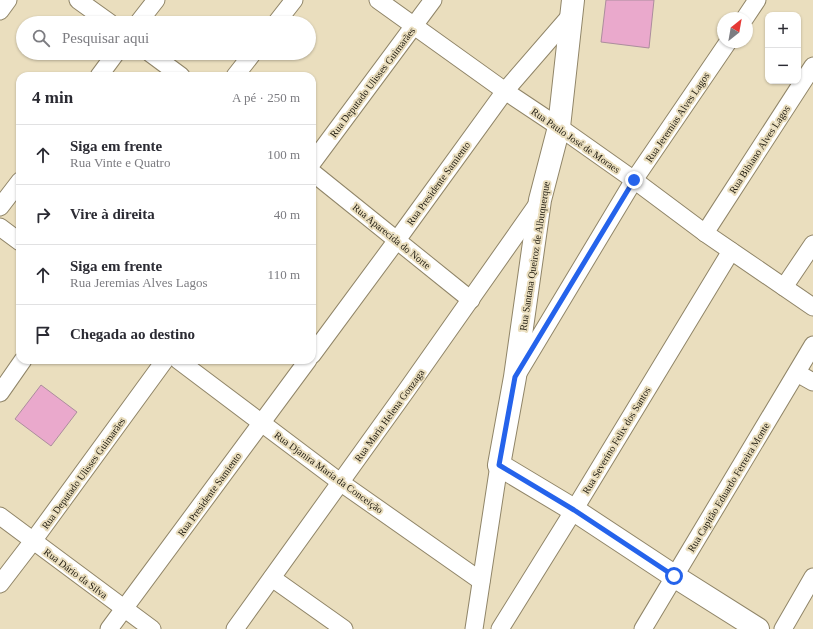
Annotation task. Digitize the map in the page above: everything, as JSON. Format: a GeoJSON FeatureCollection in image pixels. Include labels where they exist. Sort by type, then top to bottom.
{"type":"FeatureCollection","features":[{"type":"Feature","properties":{"kind":"street"},"geometry":{"type":"LineString","coordinates":[[0,11],[8,0]]}},
{"type":"Feature","properties":{"kind":"street"},"geometry":{"type":"LineString","coordinates":[[78,0],[100,16]]}},
{"type":"Feature","properties":{"kind":"street"},"geometry":{"type":"LineString","coordinates":[[143,16],[156,0]]}},
{"type":"Feature","properties":{"kind":"street"},"geometry":{"type":"LineString","coordinates":[[281,16],[294,0]]}},
{"type":"Feature","properties":{"kind":"street","name":"Rua Paulo José de Moraes"},"geometry":{"type":"LineString","coordinates":[[378,0],[505,91],[634,180],[730,251],[813,307]]}},
{"type":"Feature","properties":{"kind":"street","name":"Rua Deputado Ulisses Guimarães"},"geometry":{"type":"LineString","coordinates":[[316,158],[433,0]]}},
{"type":"Feature","properties":{"kind":"street"},"geometry":{"type":"LineString","coordinates":[[748,12],[757,0]]}},
{"type":"Feature","properties":{"kind":"street","name":"Rua Presidente Samiento"},"geometry":{"type":"LineString","coordinates":[[316,350],[505,91],[572,8]]}},
{"type":"Feature","properties":{"kind":"street","name":"Rua Santana Queiroz de Albuquerque"},"geometry":{"type":"LineString","coordinates":[[499,465],[515,377],[540,200],[558,127],[572,8]]}},
{"type":"Feature","properties":{"kind":"street","name":"Rua Jeremias Alves Lagos"},"geometry":{"type":"LineString","coordinates":[[515,377],[634,180],[724,48]]}},
{"type":"Feature","properties":{"kind":"street"},"geometry":{"type":"LineString","coordinates":[[102,72],[111,60]]}},
{"type":"Feature","properties":{"kind":"street"},"geometry":{"type":"LineString","coordinates":[[160,60],[176,72]]}},
{"type":"Feature","properties":{"kind":"street"},"geometry":{"type":"LineString","coordinates":[[238,72],[247,60]]}},
{"type":"Feature","properties":{"kind":"street","name":"Rua Bibiano Alves Lagos"},"geometry":{"type":"LineString","coordinates":[[705,233],[813,66]]}},
{"type":"Feature","properties":{"kind":"street","name":"Rua Aparecida do Norte"},"geometry":{"type":"LineString","coordinates":[[316,175],[471,300]]}},
{"type":"Feature","properties":{"kind":"street"},"geometry":{"type":"LineString","coordinates":[[0,207],[16,186]]}},
{"type":"Feature","properties":{"kind":"street","name":"Rua Maria Helena Gonzaga"},"geometry":{"type":"LineString","coordinates":[[235,629],[471,300],[540,200]]}},
{"type":"Feature","properties":{"kind":"street"},"geometry":{"type":"LineString","coordinates":[[0,227],[16,239]]}},
{"type":"Feature","properties":{"kind":"street"},"geometry":{"type":"LineString","coordinates":[[784,287],[813,244]]}},
{"type":"Feature","properties":{"kind":"street","name":"Rua Severino Felix dos Santos"},"geometry":{"type":"LineString","coordinates":[[500,629],[574,510],[730,251]]}},
{"type":"Feature","properties":{"kind":"street","name":"Rua Capitão Eduardo Ferreira Monte"},"geometry":{"type":"LineString","coordinates":[[643,629],[813,345]]}},
{"type":"Feature","properties":{"kind":"street"},"geometry":{"type":"LineString","coordinates":[[0,393],[20,364]]}},
{"type":"Feature","properties":{"kind":"street","name":"Rua Deputado Ulisses Guimarães"},"geometry":{"type":"LineString","coordinates":[[0,584],[162,364]]}},
{"type":"Feature","properties":{"kind":"street","name":"Rua Djanira Maria da Conceição"},"geometry":{"type":"LineString","coordinates":[[183,364],[340,482],[481,581]]}},
{"type":"Feature","properties":{"kind":"street","name":"Rua Presidente Samiento"},"geometry":{"type":"LineString","coordinates":[[109,629],[305,364]]}},
{"type":"Feature","properties":{"kind":"street"},"geometry":{"type":"LineString","coordinates":[[797,372],[813,382]]}},
{"type":"Feature","properties":{"kind":"street"},"geometry":{"type":"LineString","coordinates":[[474,629],[499,465],[574,510],[758,629]]}},
{"type":"Feature","properties":{"kind":"street","name":"Rua Dário da Silva"},"geometry":{"type":"LineString","coordinates":[[0,516],[152,629]]}},
{"type":"Feature","properties":{"kind":"street"},"geometry":{"type":"LineString","coordinates":[[783,629],[813,577]]}},
{"type":"Feature","properties":{"kind":"street"},"geometry":{"type":"LineString","coordinates":[[272,578],[344,629]]}},
{"type":"Feature","properties":{"kind":"building"},"geometry":{"type":"Polygon","coordinates":[[[606,0],[654,0],[649,48],[601,42],[606,0]]]}},
{"type":"Feature","properties":{"kind":"building"},"geometry":{"type":"Polygon","coordinates":[[[41,385],[77,412],[51,446],[15,419],[41,385]]]}},
{"type":"Feature","properties":{"kind":"route"},"geometry":{"type":"LineString","coordinates":[[634,180],[515,377],[499,465],[574,510],[674,576]]}}]}
